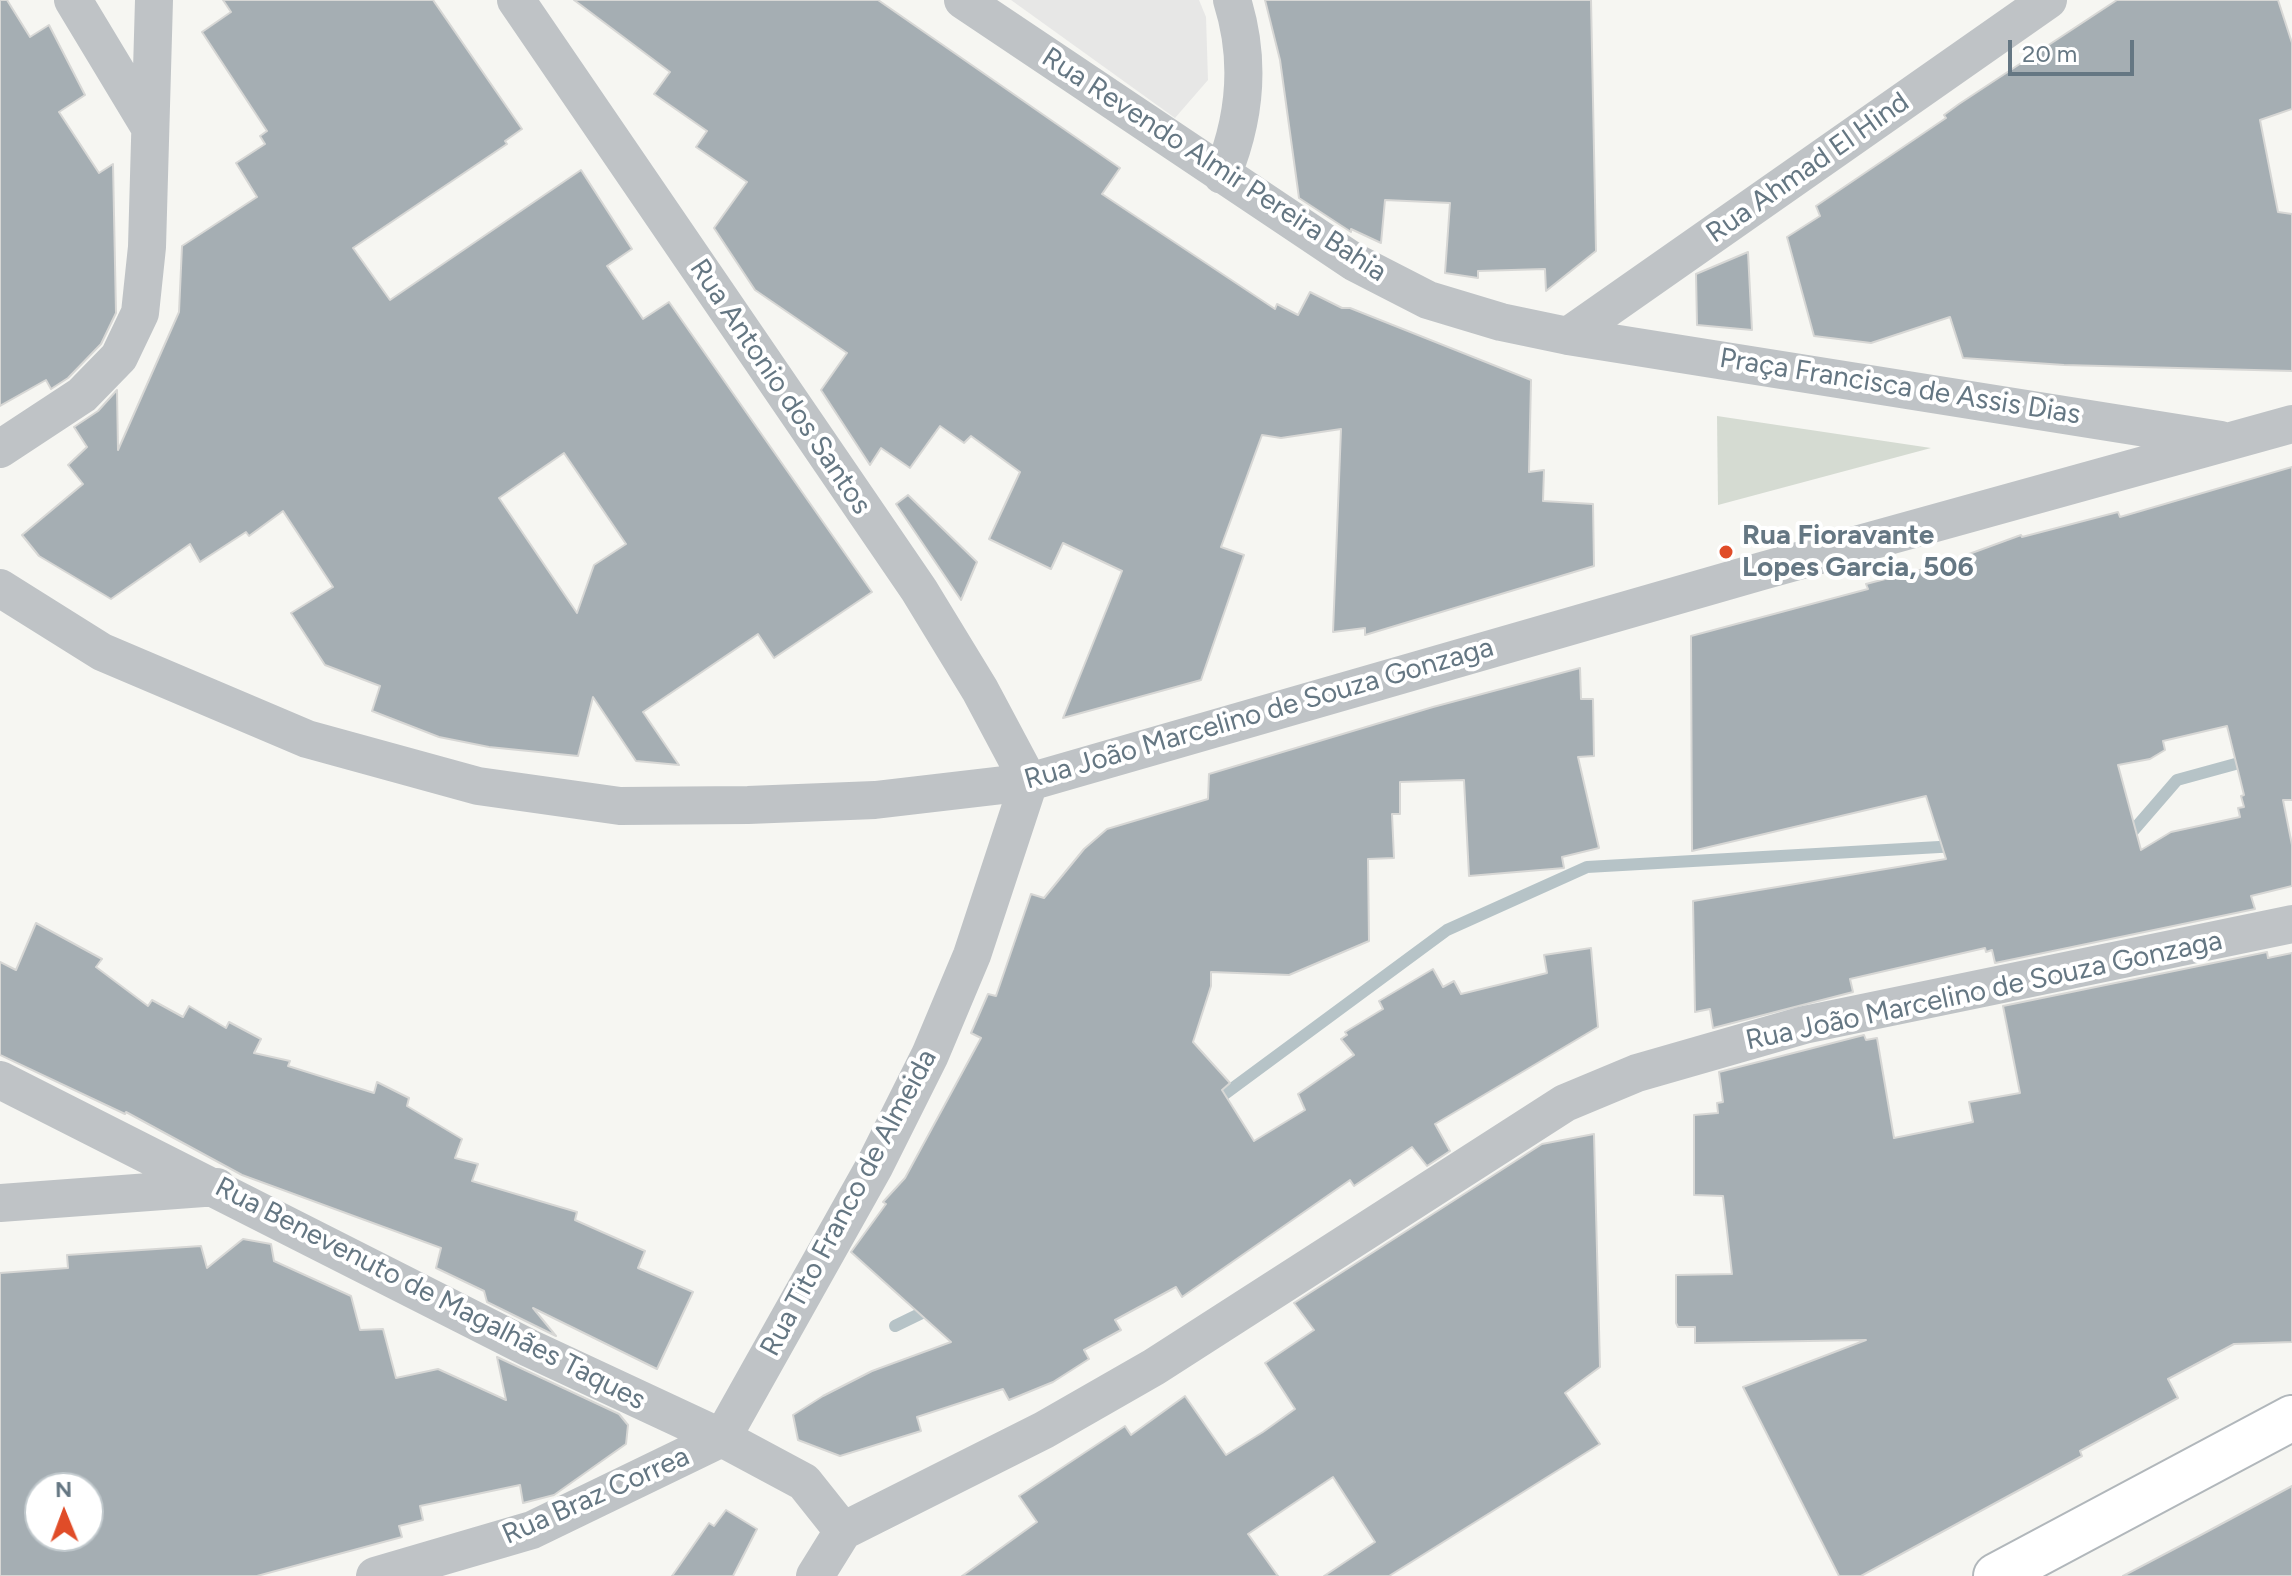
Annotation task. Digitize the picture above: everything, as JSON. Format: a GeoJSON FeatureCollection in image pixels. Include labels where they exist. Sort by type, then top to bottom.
{"type":"FeatureCollection","features":[{"type":"Feature","properties":{"kind":"main road"},"geometry":{"type":"LineString","coordinates":[[1996,1576],[2292,1418]]}},
{"type":"Feature","properties":{"kind":"street"},"geometry":{"type":"LineString","coordinates":[[73,0],[149,126]]}},
{"type":"Feature","properties":{"kind":"street"},"geometry":{"type":"LineString","coordinates":[[0,449],[82,395],[119,357],[140,313],[147,247],[154,0]]}},
{"type":"Feature","properties":{"kind":"street","name":"Rua Antonio dos Santos"},"geometry":{"type":"LineString","coordinates":[[516,0],[919,590],[980,690],[1029,782]]}},
{"type":"Feature","properties":{"kind":"street","name":"Rua Revendo Almir Pereira Bahia"},"geometry":{"type":"LineString","coordinates":[[963,0],[1354,262],[1428,300],[1501,322],[1568,336]]}},
{"type":"Feature","properties":{"kind":"street"},"geometry":{"type":"LineString","coordinates":[[1222,175],[1238,137],[1244,103],[1243,53],[1232,0]]}},
{"type":"Feature","properties":{"kind":"street","name":"Rua Ahmad El Hind"},"geometry":{"type":"LineString","coordinates":[[1568,336],[2048,0]]}},
{"type":"Feature","properties":{"kind":"street","name":"Praça Francisca de Assis Dias"},"geometry":{"type":"LineString","coordinates":[[1568,336],[2232,442]]}},
{"type":"Feature","properties":{"kind":"street","name":"Rua João Marcelino de Souza Gonzaga"},"geometry":{"type":"LineString","coordinates":[[0,588],[102,652],[307,739],[478,786],[620,806],[875,800],[1029,782],[1762,571],[2292,424]]}},
{"type":"Feature","properties":{"kind":"street","name":"Rua Tito Franco de Almeida"},"geometry":{"type":"LineString","coordinates":[[722,1438],[874,1167],[930,1055],[972,955],[1029,782]]}},
{"type":"Feature","properties":{"kind":"street","name":"Rua João Marcelino de Souza Gonzaga"},"geometry":{"type":"LineString","coordinates":[[843,1531],[1044,1430],[1154,1367],[1565,1103],[1637,1073],[1804,1025],[2292,924]]}},
{"type":"Feature","properties":{"kind":"street","name":"Rua Benevenuto de Magalhães Taques"},"geometry":{"type":"LineString","coordinates":[[0,1080],[217,1187],[529,1348],[722,1438],[804,1482],[843,1531]]}},
{"type":"Feature","properties":{"kind":"street"},"geometry":{"type":"LineString","coordinates":[[0,1203],[217,1187]]}},
{"type":"Feature","properties":{"kind":"street","name":"Rua Braz Correa"},"geometry":{"type":"LineString","coordinates":[[375,1576],[532,1530],[722,1438]]}},
{"type":"Feature","properties":{"kind":"street"},"geometry":{"type":"LineString","coordinates":[[815,1576],[843,1531]]}},
{"type":"Feature","properties":{"kind":"shaded area"},"geometry":{"type":"Polygon","coordinates":[[[1011,0],[1199,0],[1206,17],[1208,80],[1175,118],[1011,0]]]}},
{"type":"Feature","properties":{"kind":"shaded area"},"geometry":{"type":"Polygon","coordinates":[[[1717,416],[1931,448],[1718,505],[1717,416]]]}},
{"type":"Feature","properties":{"kind":"building"},"geometry":{"type":"Polygon","coordinates":[[[0,0],[7,0],[30,37],[49,25],[85,95],[59,112],[99,173],[113,164],[116,313],[101,344],[68,378],[51,389],[46,380],[0,406],[0,0]]]}},
{"type":"Feature","properties":{"kind":"building"},"geometry":{"type":"Polygon","coordinates":[[[223,0],[433,0],[522,129],[505,141],[507,144],[353,248],[390,300],[581,170],[632,249],[607,266],[643,319],[669,302],[872,592],[774,658],[758,634],[643,712],[679,765],[636,761],[593,697],[578,756],[489,747],[439,737],[372,711],[380,686],[325,665],[291,613],[333,587],[283,511],[249,536],[246,532],[200,562],[190,544],[111,599],[39,556],[22,535],[83,484],[68,465],[87,447],[74,427],[98,411],[117,390],[118,450],[179,312],[182,246],[257,197],[236,163],[265,144],[260,136],[267,131],[202,32],[231,12],[223,0]],[[564,453],[499,498],[577,613],[594,565],[626,544],[564,453]]]}},
{"type":"Feature","properties":{"kind":"building"},"geometry":{"type":"Polygon","coordinates":[[[574,0],[878,0],[1120,168],[1102,194],[1275,309],[1277,304],[1298,315],[1310,292],[1342,308],[1350,308],[1531,380],[1529,472],[1544,470],[1543,501],[1593,504],[1594,566],[1365,635],[1365,628],[1333,632],[1341,429],[1281,438],[1262,435],[1221,547],[1244,555],[1201,680],[1063,718],[1122,571],[1063,543],[1051,569],[989,539],[1020,472],[971,436],[964,443],[940,426],[910,468],[881,448],[870,465],[821,390],[847,353],[755,290],[714,228],[747,182],[696,147],[707,131],[654,94],[670,72],[574,0]]]}},
{"type":"Feature","properties":{"kind":"building"},"geometry":{"type":"Polygon","coordinates":[[[1265,0],[1591,0],[1596,251],[1546,291],[1545,269],[1478,271],[1478,278],[1445,273],[1450,203],[1385,200],[1381,243],[1351,229],[1351,232],[1299,198],[1280,60],[1265,0]]]}},
{"type":"Feature","properties":{"kind":"building"},"geometry":{"type":"Polygon","coordinates":[[[2117,0],[2278,0],[2292,43],[2292,109],[2260,120],[2278,212],[2292,214],[2292,371],[2064,365],[1963,358],[1950,317],[1871,343],[1814,336],[1787,237],[1820,216],[1816,206],[1946,118],[1944,115],[1959,104],[2117,0]]]}},
{"type":"Feature","properties":{"kind":"building"},"geometry":{"type":"Polygon","coordinates":[[[1748,252],[1752,330],[1697,325],[1696,274],[1748,252]]]}},
{"type":"Feature","properties":{"kind":"building"},"geometry":{"type":"Polygon","coordinates":[[[2292,467],[2292,800],[2283,800],[2292,845],[2292,886],[2251,896],[2255,909],[1995,963],[1992,950],[1986,952],[1985,948],[1850,979],[1853,992],[1713,1028],[1710,1009],[1695,1012],[1693,901],[1946,859],[1926,796],[1692,851],[1691,636],[1868,589],[1866,584],[1939,565],[2021,535],[2118,512],[2120,517],[2292,467]],[[2227,726],[2163,741],[2165,750],[2150,759],[2118,765],[2141,850],[2171,832],[2240,817],[2238,808],[2244,807],[2241,796],[2244,795],[2227,726]]]}},
{"type":"Feature","properties":{"kind":"building"},"geometry":{"type":"Polygon","coordinates":[[[908,495],[977,562],[961,600],[896,504],[908,495]]]}},
{"type":"Feature","properties":{"kind":"building"},"geometry":{"type":"Polygon","coordinates":[[[1580,668],[1581,699],[1593,699],[1594,756],[1578,757],[1599,848],[1562,857],[1564,868],[1469,876],[1464,780],[1400,782],[1400,814],[1392,814],[1394,858],[1368,859],[1369,941],[1289,975],[1211,972],[1211,986],[1193,1042],[1230,1083],[1222,1090],[1254,1141],[1305,1110],[1298,1094],[1354,1055],[1341,1039],[1347,1035],[1345,1032],[1383,1009],[1379,1001],[1433,969],[1443,987],[1454,981],[1461,994],[1547,973],[1544,955],[1591,948],[1598,1027],[1435,1124],[1450,1151],[1427,1166],[1412,1147],[1354,1186],[1350,1180],[1182,1297],[1176,1287],[1115,1320],[1121,1330],[1084,1350],[1089,1359],[1053,1382],[1009,1400],[1003,1389],[917,1417],[921,1431],[840,1456],[798,1440],[793,1415],[872,1371],[951,1342],[851,1252],[886,1204],[883,1202],[905,1178],[981,1038],[971,1033],[988,994],[996,996],[1031,894],[1044,898],[1084,849],[1107,829],[1208,799],[1209,774],[1433,707],[1580,668]]]}},
{"type":"Feature","properties":{"kind":"building"},"geometry":{"type":"Polygon","coordinates":[[[36,923],[102,959],[96,967],[148,1006],[152,1000],[183,1017],[189,1006],[226,1028],[229,1022],[261,1039],[254,1053],[290,1061],[288,1066],[374,1093],[377,1082],[409,1098],[407,1106],[462,1139],[455,1158],[478,1164],[472,1181],[577,1212],[575,1220],[645,1251],[638,1268],[693,1292],[657,1369],[533,1308],[556,1336],[487,1302],[484,1291],[436,1268],[441,1248],[242,1175],[126,1112],[0,1055],[0,962],[16,970],[36,923]]]}},
{"type":"Feature","properties":{"kind":"building"},"geometry":{"type":"Polygon","coordinates":[[[2267,952],[2268,958],[2292,953],[2292,1342],[2234,1344],[2168,1379],[2178,1398],[2080,1451],[2082,1456],[1861,1576],[1839,1576],[1743,1387],[1866,1340],[1695,1343],[1695,1327],[1678,1327],[1676,1323],[1676,1275],[1732,1274],[1723,1196],[1694,1195],[1694,1115],[1718,1113],[1717,1103],[1723,1102],[1719,1072],[1864,1035],[1866,1040],[1877,1038],[1894,1138],[1973,1122],[1969,1102],[2020,1093],[2003,1006],[2267,952]]]}},
{"type":"Feature","properties":{"kind":"building"},"geometry":{"type":"Polygon","coordinates":[[[1594,1134],[1600,1367],[1565,1393],[1600,1444],[1389,1576],[1324,1576],[1375,1542],[1333,1477],[1248,1534],[1278,1576],[962,1576],[1037,1522],[1019,1496],[1125,1426],[1131,1435],[1185,1396],[1226,1455],[1263,1432],[1295,1409],[1265,1363],[1314,1330],[1294,1303],[1542,1144],[1594,1134]]]}},
{"type":"Feature","properties":{"kind":"building"},"geometry":{"type":"Polygon","coordinates":[[[243,1239],[271,1244],[274,1261],[351,1296],[360,1330],[383,1329],[396,1378],[438,1369],[506,1400],[497,1357],[619,1414],[628,1425],[626,1444],[554,1495],[523,1503],[520,1485],[420,1506],[423,1520],[399,1526],[402,1537],[257,1576],[0,1576],[0,1273],[68,1268],[67,1255],[201,1246],[207,1268],[243,1239]]]}},
{"type":"Feature","properties":{"kind":"building"},"geometry":{"type":"Polygon","coordinates":[[[2292,1486],[2292,1576],[2123,1576],[2199,1536],[2292,1486]]]}},
{"type":"Feature","properties":{"kind":"building"},"geometry":{"type":"Polygon","coordinates":[[[726,1510],[757,1529],[733,1576],[672,1576],[709,1523],[714,1526],[726,1510]]]}},
{"type":"Feature","properties":{"kind":"waterway"},"geometry":{"type":"LineString","coordinates":[[2123,833],[2132,832],[2177,780],[2250,760]]}},
{"type":"Feature","properties":{"kind":"waterway"},"geometry":{"type":"LineString","coordinates":[[1214,1102],[1447,930],[1587,867],[1957,846]]}},
{"type":"Feature","properties":{"kind":"waterway"},"geometry":{"type":"LineString","coordinates":[[895,1326],[932,1308]]}},
{"type":"Feature","properties":{"kind":"place","name":"Rua Fioravante Lopes Garcia, 506"},"geometry":{"type":"Point","coordinates":[1726,552]}}]}
